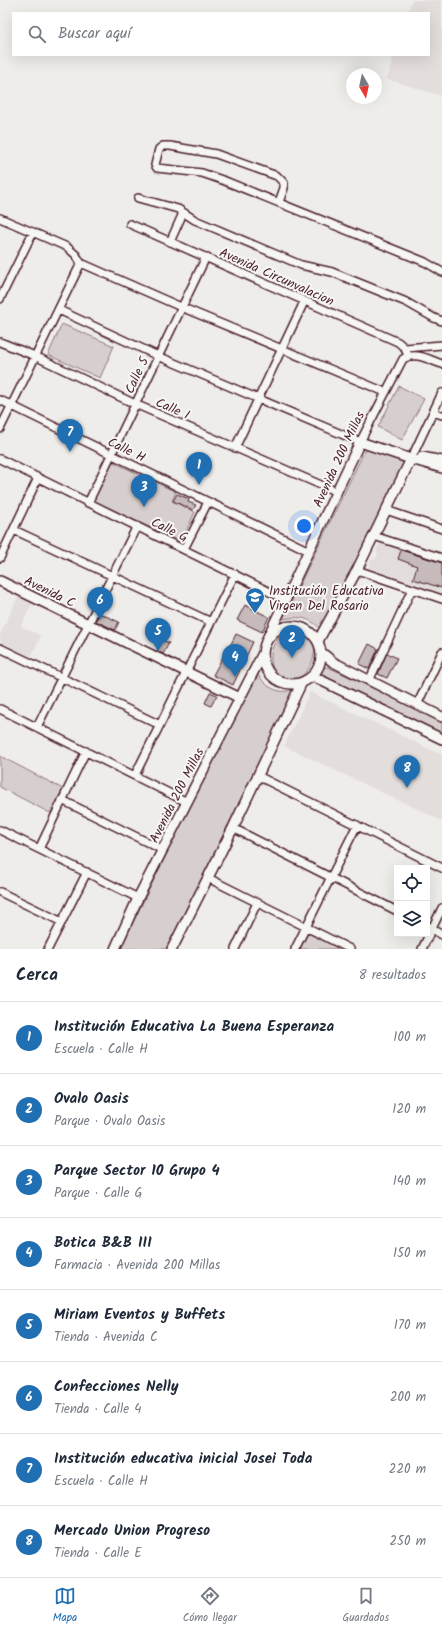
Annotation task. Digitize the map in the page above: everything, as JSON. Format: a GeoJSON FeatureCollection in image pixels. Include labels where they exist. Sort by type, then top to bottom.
{"type":"FeatureCollection","features":[{"type":"Feature","properties":{"kind":"street"},"geometry":{"type":"LineString","coordinates":[[279,202],[284,188],[284,183],[277,176],[216,154],[170,146],[163,146],[159,149],[155,165],[157,168],[202,173],[279,202],[426,262],[442,272]]}},
{"type":"Feature","properties":{"kind":"street"},"geometry":{"type":"LineString","coordinates":[[138,198],[171,206],[195,220],[301,265],[332,272],[406,302],[442,321]]}},
{"type":"Feature","properties":{"kind":"street"},"geometry":{"type":"LineString","coordinates":[[170,242],[183,213]]}},
{"type":"Feature","properties":{"kind":"street"},"geometry":{"type":"LineString","coordinates":[[0,218],[67,247],[76,255],[81,263],[181,307],[385,392]]}},
{"type":"Feature","properties":{"kind":"street","name":"Avenida Circunvalacion"},"geometry":{"type":"LineString","coordinates":[[130,224],[304,302],[398,342],[406,348]]}},
{"type":"Feature","properties":{"kind":"street"},"geometry":{"type":"LineString","coordinates":[[0,298],[33,232]]}},
{"type":"Feature","properties":{"kind":"street","name":"Calle 5"},"geometry":{"type":"LineString","coordinates":[[88,503],[112,456],[135,404],[206,257]]}},
{"type":"Feature","properties":{"kind":"street"},"geometry":{"type":"LineString","coordinates":[[0,429],[81,263]]}},
{"type":"Feature","properties":{"kind":"street"},"geometry":{"type":"LineString","coordinates":[[235,448],[304,302]]}},
{"type":"Feature","properties":{"kind":"street"},"geometry":{"type":"LineString","coordinates":[[59,310],[158,356],[360,442],[442,468]]}},
{"type":"Feature","properties":{"kind":"street","name":"Calle I"},"geometry":{"type":"LineString","coordinates":[[0,342],[35,356],[135,404],[337,492]]}},
{"type":"Feature","properties":{"kind":"street"},"geometry":{"type":"LineString","coordinates":[[442,345],[406,348],[408,356],[418,356],[442,364]]}},
{"type":"Feature","properties":{"kind":"street","name":"Avenida 200 Millas"},"geometry":{"type":"LineString","coordinates":[[266,641],[360,442],[403,359],[408,356]]}},
{"type":"Feature","properties":{"kind":"street"},"geometry":{"type":"LineString","coordinates":[[318,641],[374,536],[442,393]]}},
{"type":"Feature","properties":{"kind":"street","name":"Calle H"},"geometry":{"type":"LineString","coordinates":[[0,400],[309,551]]}},
{"type":"Feature","properties":{"kind":"street"},"geometry":{"type":"LineString","coordinates":[[433,412],[442,415]]}},
{"type":"Feature","properties":{"kind":"street"},"geometry":{"type":"LineString","coordinates":[[411,459],[415,457],[422,457],[442,461]]}},
{"type":"Feature","properties":{"kind":"street","name":"Calle G"},"geometry":{"type":"LineString","coordinates":[[0,459],[286,600]]}},
{"type":"Feature","properties":{"kind":"street"},"geometry":{"type":"LineString","coordinates":[[0,558],[38,478]]}},
{"type":"Feature","properties":{"kind":"street"},"geometry":{"type":"LineString","coordinates":[[184,549],[208,502]]}},
{"type":"Feature","properties":{"kind":"street"},"geometry":{"type":"LineString","coordinates":[[386,510],[442,529]]}},
{"type":"Feature","properties":{"kind":"street"},"geometry":{"type":"LineString","coordinates":[[37,727],[137,526]]}},
{"type":"Feature","properties":{"kind":"street"},"geometry":{"type":"LineString","coordinates":[[14,530],[211,622]]}},
{"type":"Feature","properties":{"kind":"street"},"geometry":{"type":"LineString","coordinates":[[374,536],[442,558]]}},
{"type":"Feature","properties":{"kind":"street"},"geometry":{"type":"LineString","coordinates":[[357,570],[442,599]]}},
{"type":"Feature","properties":{"kind":"street"},"geometry":{"type":"LineString","coordinates":[[135,775],[235,574]]}},
{"type":"Feature","properties":{"kind":"street","name":"Avenida C"},"geometry":{"type":"LineString","coordinates":[[0,581],[240,698]]}},
{"type":"Feature","properties":{"kind":"street"},"geometry":{"type":"LineString","coordinates":[[369,681],[412,589]]}},
{"type":"Feature","properties":{"kind":"street"},"geometry":{"type":"LineString","coordinates":[[292,625],[299,626],[310,631],[318,641],[322,653],[320,665],[312,676],[302,682],[289,684],[277,680],[268,671],[263,659],[266,641],[280,628],[292,625]]}},
{"type":"Feature","properties":{"kind":"street"},"geometry":{"type":"LineString","coordinates":[[0,648],[160,725]]}},
{"type":"Feature","properties":{"kind":"street"},"geometry":{"type":"LineString","coordinates":[[417,705],[442,652]]}},
{"type":"Feature","properties":{"kind":"street","name":"Avenida 200 Millas"},"geometry":{"type":"LineString","coordinates":[[115,949],[138,898],[263,653]]}},
{"type":"Feature","properties":{"kind":"street"},"geometry":{"type":"LineString","coordinates":[[322,653],[333,662],[442,717]]}},
{"type":"Feature","properties":{"kind":"street"},"geometry":{"type":"LineString","coordinates":[[312,676],[442,739]]}},
{"type":"Feature","properties":{"kind":"street"},"geometry":{"type":"LineString","coordinates":[[172,949],[233,828],[302,682]]}},
{"type":"Feature","properties":{"kind":"street"},"geometry":{"type":"LineString","coordinates":[[0,709],[187,802]]}},
{"type":"Feature","properties":{"kind":"street"},"geometry":{"type":"LineString","coordinates":[[39,849],[86,751]]}},
{"type":"Feature","properties":{"kind":"street"},"geometry":{"type":"LineString","coordinates":[[258,776],[442,868]]}},
{"type":"Feature","properties":{"kind":"street"},"geometry":{"type":"LineString","coordinates":[[62,800],[163,850]]}},
{"type":"Feature","properties":{"kind":"street"},"geometry":{"type":"LineString","coordinates":[[295,949],[357,825]]}},
{"type":"Feature","properties":{"kind":"street"},"geometry":{"type":"LineString","coordinates":[[233,828],[394,909]]}},
{"type":"Feature","properties":{"kind":"street"},"geometry":{"type":"LineString","coordinates":[[0,830],[138,898]]}},
{"type":"Feature","properties":{"kind":"street"},"geometry":{"type":"LineString","coordinates":[[48,949],[87,872]]}},
{"type":"Feature","properties":{"kind":"street"},"geometry":{"type":"LineString","coordinates":[[208,878],[350,949]]}},
{"type":"Feature","properties":{"kind":"street"},"geometry":{"type":"LineString","coordinates":[[0,892],[62,922]]}},
{"type":"Feature","properties":{"kind":"street"},"geometry":{"type":"LineString","coordinates":[[235,949],[257,903]]}},
{"type":"Feature","properties":{"kind":"street"},"geometry":{"type":"LineString","coordinates":[[430,926],[442,908]]}},
{"type":"Feature","properties":{"kind":"street"},"geometry":{"type":"LineString","coordinates":[[430,929],[442,935]]}},
{"type":"Feature","properties":{"kind":"street"},"geometry":{"type":"LineString","coordinates":[[422,949],[426,937]]}},
{"type":"Feature","properties":{"kind":"shaded area"},"geometry":{"type":"Polygon","coordinates":[[[412,0],[442,0],[442,96],[387,79],[394,56],[430,56],[430,12],[408,12],[412,0]]]}},
{"type":"Feature","properties":{"kind":"shaded area"},"geometry":{"type":"Polygon","coordinates":[[[62,324],[114,346],[100,378],[48,355],[62,324]]]}},
{"type":"Feature","properties":{"kind":"shaded area"},"geometry":{"type":"Polygon","coordinates":[[[399,386],[424,399],[402,440],[378,427],[399,386]]]}},
{"type":"Feature","properties":{"kind":"shaded area"},"geometry":{"type":"Polygon","coordinates":[[[368,450],[399,457],[403,460],[403,464],[323,632],[314,623],[305,619],[283,619],[364,452],[368,450]]]}},
{"type":"Feature","properties":{"kind":"shaded area"},"geometry":{"type":"Polygon","coordinates":[[[111,461],[176,492],[172,501],[195,512],[181,542],[92,500],[111,461]]]}},
{"type":"Feature","properties":{"kind":"shaded area"},"geometry":{"type":"Polygon","coordinates":[[[381,541],[442,562],[442,593],[368,568],[371,560],[376,558],[378,554],[376,551],[381,541]]]}},
{"type":"Feature","properties":{"kind":"shaded area"},"geometry":{"type":"Polygon","coordinates":[[[18,597],[32,604],[21,626],[41,636],[31,657],[0,642],[0,634],[18,597]]]}},
{"type":"Feature","properties":{"kind":"shaded area"},"geometry":{"type":"Polygon","coordinates":[[[297,629],[307,633],[313,641],[314,651],[312,661],[307,670],[300,677],[292,681],[282,679],[277,676],[274,672],[271,657],[274,644],[278,639],[283,634],[297,629]]]}},
{"type":"Feature","properties":{"kind":"shaded area"},"geometry":{"type":"Polygon","coordinates":[[[325,667],[328,667],[442,721],[442,734],[323,677],[322,671],[325,667]]]}},
{"type":"Feature","properties":{"kind":"shaded area"},"geometry":{"type":"Polygon","coordinates":[[[256,671],[263,681],[272,688],[283,691],[295,689],[167,949],[120,949],[256,671]]]}},
{"type":"Feature","properties":{"kind":"shaded area"},"geometry":{"type":"Polygon","coordinates":[[[310,692],[442,755],[442,821],[284,746],[310,692]]]}},
{"type":"Feature","properties":{"kind":"shaded area"},"geometry":{"type":"Polygon","coordinates":[[[0,756],[63,789],[50,813],[0,787],[0,756]]]}},
{"type":"Feature","properties":{"kind":"shaded area"},"geometry":{"type":"Polygon","coordinates":[[[308,933],[340,949],[300,949],[308,933]]]}},
{"type":"Feature","properties":{"kind":"building"},"geometry":{"type":"Polygon","coordinates":[[[177,494],[189,499],[188,502],[196,505],[193,510],[173,501],[177,494]]]}},
{"type":"Feature","properties":{"kind":"building"},"geometry":{"type":"Polygon","coordinates":[[[401,550],[442,563],[442,588],[413,579],[417,566],[398,559],[401,550]]]}},
{"type":"Feature","properties":{"kind":"building"},"geometry":{"type":"Polygon","coordinates":[[[245,605],[269,617],[262,632],[237,620],[245,605]]]}},
{"type":"Feature","properties":{"kind":"building"},"geometry":{"type":"Polygon","coordinates":[[[99,613],[119,622],[115,630],[96,621],[99,613]]]}},
{"type":"Feature","properties":{"kind":"building"},"geometry":{"type":"Polygon","coordinates":[[[236,634],[253,642],[233,685],[213,675],[236,634]]]}},
{"type":"Feature","properties":{"kind":"building"},"geometry":{"type":"Polygon","coordinates":[[[162,640],[169,643],[163,654],[157,651],[162,640]]]}},
{"type":"Feature","properties":{"kind":"building"},"geometry":{"type":"Polygon","coordinates":[[[369,644],[378,649],[369,669],[359,664],[369,644]]]}},
{"type":"Feature","properties":{"kind":"building"},"geometry":{"type":"Polygon","coordinates":[[[387,653],[397,658],[387,678],[378,674],[387,653]]]}},
{"type":"Feature","properties":{"kind":"building"},"geometry":{"type":"Polygon","coordinates":[[[210,692],[217,695],[211,706],[205,703],[210,692]]]}},
{"type":"Feature","properties":{"kind":"place","name":"Institución educativa inicial Josei Toda"},"geometry":{"type":"Point","coordinates":[70,452]}},
{"type":"Feature","properties":{"kind":"place","name":"Institución Educativa La Buena Esperanza"},"geometry":{"type":"Point","coordinates":[199,485]}},
{"type":"Feature","properties":{"kind":"place","name":"Parque Sector 10 Grupo 4"},"geometry":{"type":"Point","coordinates":[144,507]}},
{"type":"Feature","properties":{"kind":"place","name":"Institución Educativa Virgen Del Rosario"},"geometry":{"type":"Point","coordinates":[255,614]}},
{"type":"Feature","properties":{"kind":"place","name":"Confecciones Nelly"},"geometry":{"type":"Point","coordinates":[100,620]}},
{"type":"Feature","properties":{"kind":"place","name":"Miriam Eventos y Buffets"},"geometry":{"type":"Point","coordinates":[158,651]}},
{"type":"Feature","properties":{"kind":"place","name":"Ovalo Oasis"},"geometry":{"type":"Point","coordinates":[292,658]}},
{"type":"Feature","properties":{"kind":"place","name":"Botica B&B III"},"geometry":{"type":"Point","coordinates":[235,677]}},
{"type":"Feature","properties":{"kind":"place","name":"Mercado Union Progreso"},"geometry":{"type":"Point","coordinates":[407,788]}}]}
